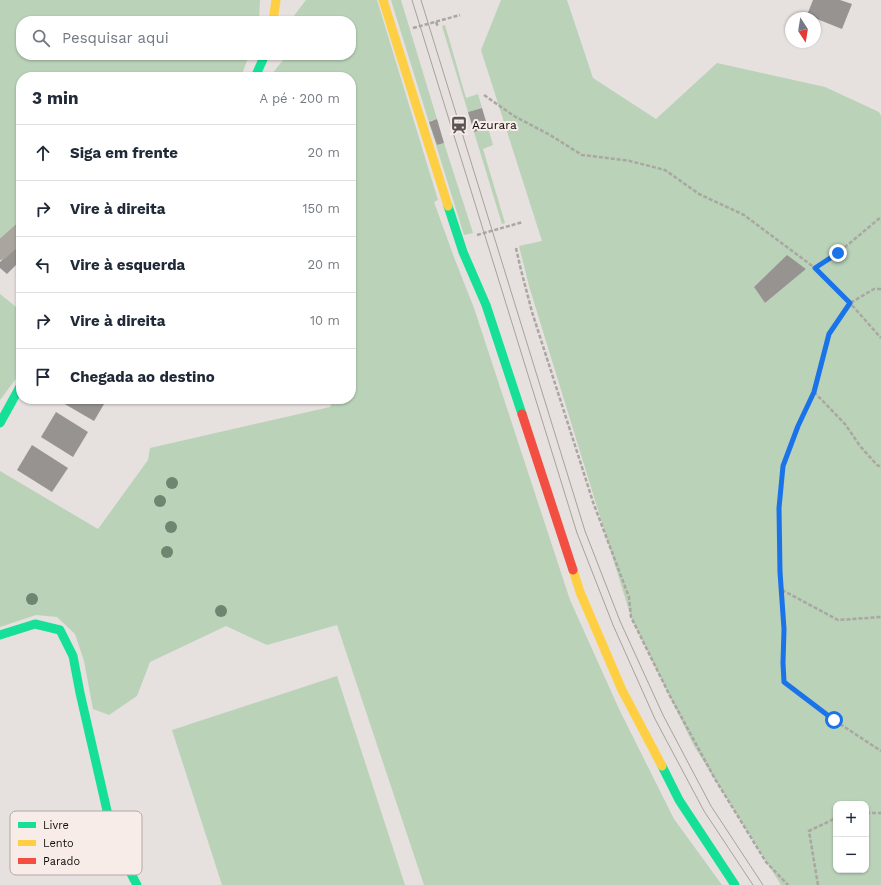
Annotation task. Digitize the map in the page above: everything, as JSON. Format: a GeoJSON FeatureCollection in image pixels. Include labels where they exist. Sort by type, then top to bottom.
{"type":"FeatureCollection","features":[{"type":"Feature","properties":{"kind":"street"},"geometry":{"type":"LineString","coordinates":[[274,16],[276,0]]}},
{"type":"Feature","properties":{"kind":"street"},"geometry":{"type":"LineString","coordinates":[[383,0],[459,241],[486,305],[580,592],[622,690],[679,800],[735,885]]}},
{"type":"Feature","properties":{"kind":"street"},"geometry":{"type":"LineString","coordinates":[[257,72],[263,60]]}},
{"type":"Feature","properties":{"kind":"street"},"geometry":{"type":"LineString","coordinates":[[0,251],[16,237]]}},
{"type":"Feature","properties":{"kind":"street"},"geometry":{"type":"LineString","coordinates":[[0,423],[16,394]]}},
{"type":"Feature","properties":{"kind":"street"},"geometry":{"type":"LineString","coordinates":[[0,635],[35,624],[60,630],[73,656],[107,811]]}},
{"type":"Feature","properties":{"kind":"street"},"geometry":{"type":"LineString","coordinates":[[132,875],[137,885]]}},
{"type":"Feature","properties":{"kind":"path"},"geometry":{"type":"LineString","coordinates":[[411,22],[413,29],[460,14]]}},
{"type":"Feature","properties":{"kind":"path"},"geometry":{"type":"LineString","coordinates":[[436,22],[438,27]]}},
{"type":"Feature","properties":{"kind":"path"},"geometry":{"type":"LineString","coordinates":[[484,95],[514,116],[550,135],[582,155],[630,161],[665,170],[699,194],[744,215],[815,268],[850,303],[881,338]]}},
{"type":"Feature","properties":{"kind":"path"},"geometry":{"type":"LineString","coordinates":[[815,268],[838,253],[881,217]]}},
{"type":"Feature","properties":{"kind":"path"},"geometry":{"type":"LineString","coordinates":[[459,241],[523,222]]}},
{"type":"Feature","properties":{"kind":"path"},"geometry":{"type":"LineString","coordinates":[[516,248],[532,312],[593,502],[629,596],[631,617],[670,696],[715,780],[766,862],[788,885]]}},
{"type":"Feature","properties":{"kind":"path"},"geometry":{"type":"LineString","coordinates":[[881,289],[874,289],[850,303],[829,334],[814,392],[798,426],[783,466],[779,508],[784,629],[784,682],[834,720],[881,751]]}},
{"type":"Feature","properties":{"kind":"path"},"geometry":{"type":"LineString","coordinates":[[814,392],[845,424],[860,446],[877,465],[881,467]]}},
{"type":"Feature","properties":{"kind":"path"},"geometry":{"type":"LineString","coordinates":[[782,590],[838,620],[881,617]]}},
{"type":"Feature","properties":{"kind":"path"},"geometry":{"type":"LineString","coordinates":[[869,813],[881,812]]}},
{"type":"Feature","properties":{"kind":"path"},"geometry":{"type":"LineString","coordinates":[[818,885],[809,831],[833,819]]}},
{"type":"Feature","properties":{"kind":"green space"},"geometry":{"type":"Polygon","coordinates":[[[0,0],[260,0],[259,16],[16,16],[16,60],[247,60],[243,72],[16,72],[16,229],[0,244],[0,0]]]}},
{"type":"Feature","properties":{"kind":"green space"},"geometry":{"type":"Polygon","coordinates":[[[306,0],[377,0],[438,200],[434,202],[474,308],[570,600],[619,709],[674,819],[722,885],[424,885],[337,625],[267,645],[226,626],[150,662],[137,696],[109,715],[93,709],[84,661],[75,634],[57,617],[36,615],[0,627],[0,471],[98,529],[148,460],[150,448],[330,407],[332,404],[356,404],[356,72],[274,72],[283,60],[356,60],[356,16],[294,16],[306,0]]]}},
{"type":"Feature","properties":{"kind":"green space"},"geometry":{"type":"Polygon","coordinates":[[[391,0],[401,0],[437,119],[430,121],[437,145],[444,143],[473,233],[464,235],[391,0]]]}},
{"type":"Feature","properties":{"kind":"green space"},"geometry":{"type":"Polygon","coordinates":[[[501,0],[567,0],[593,78],[656,119],[717,63],[825,87],[879,112],[881,116],[881,885],[781,885],[694,746],[631,617],[529,286],[519,246],[542,241],[481,50],[501,0]],[[787,256],[754,287],[765,303],[806,269],[787,256]]]}},
{"type":"Feature","properties":{"kind":"green space"},"geometry":{"type":"Polygon","coordinates":[[[445,25],[466,98],[478,94],[482,108],[468,112],[442,26],[445,25]]]}},
{"type":"Feature","properties":{"kind":"green space"},"geometry":{"type":"Polygon","coordinates":[[[488,128],[493,145],[483,149],[505,223],[502,224],[474,132],[488,128]]]}},
{"type":"Feature","properties":{"kind":"green space"},"geometry":{"type":"Polygon","coordinates":[[[0,294],[16,307],[16,379],[0,400],[0,294]]]}},
{"type":"Feature","properties":{"kind":"green space"},"geometry":{"type":"Polygon","coordinates":[[[337,676],[405,885],[222,885],[172,730],[337,676]]]}},
{"type":"Feature","properties":{"kind":"building"},"geometry":{"type":"Polygon","coordinates":[[[813,0],[840,0],[852,4],[842,29],[821,21],[821,12],[808,12],[813,0]]]}},
{"type":"Feature","properties":{"kind":"building"},"geometry":{"type":"Polygon","coordinates":[[[482,108],[488,128],[474,132],[468,112],[482,108]]]}},
{"type":"Feature","properties":{"kind":"building"},"geometry":{"type":"Polygon","coordinates":[[[437,119],[444,143],[437,145],[429,122],[437,119]]]}},
{"type":"Feature","properties":{"kind":"building"},"geometry":{"type":"Polygon","coordinates":[[[16,247],[16,265],[7,274],[0,268],[0,262],[16,247]]]}},
{"type":"Feature","properties":{"kind":"building"},"geometry":{"type":"Polygon","coordinates":[[[787,255],[806,269],[765,303],[754,287],[787,255]]]}},
{"type":"Feature","properties":{"kind":"building"},"geometry":{"type":"Polygon","coordinates":[[[65,404],[104,404],[94,421],[65,404]]]}},
{"type":"Feature","properties":{"kind":"building"},"geometry":{"type":"Polygon","coordinates":[[[56,412],[88,432],[73,457],[41,437],[56,412]]]}},
{"type":"Feature","properties":{"kind":"building"},"geometry":{"type":"Polygon","coordinates":[[[32,445],[68,468],[52,492],[17,470],[32,445]]]}},
{"type":"Feature","properties":{"kind":"tram line"},"geometry":{"type":"LineString","coordinates":[[412,0],[577,533],[613,625],[655,719],[704,811],[753,885]]}},
{"type":"Feature","properties":{"kind":"tram line"},"geometry":{"type":"LineString","coordinates":[[421,0],[585,531],[620,621],[663,715],[711,806],[763,885]]}},
{"type":"Feature","properties":{"kind":"traffic: fast"},"geometry":{"type":"LineString","coordinates":[[257,72],[263,60]]}},
{"type":"Feature","properties":{"kind":"traffic: fast"},"geometry":{"type":"LineString","coordinates":[[448,206],[463,252],[486,305],[522,414]]}},
{"type":"Feature","properties":{"kind":"traffic: fast"},"geometry":{"type":"LineString","coordinates":[[0,423],[16,394]]}},
{"type":"Feature","properties":{"kind":"traffic: fast"},"geometry":{"type":"LineString","coordinates":[[0,635],[35,624],[60,630],[73,656],[107,811]]}},
{"type":"Feature","properties":{"kind":"traffic: fast"},"geometry":{"type":"LineString","coordinates":[[662,766],[679,800],[735,885]]}},
{"type":"Feature","properties":{"kind":"traffic: fast"},"geometry":{"type":"LineString","coordinates":[[132,875],[137,885]]}},
{"type":"Feature","properties":{"kind":"traffic: slow"},"geometry":{"type":"LineString","coordinates":[[274,16],[276,0]]}},
{"type":"Feature","properties":{"kind":"traffic: slow"},"geometry":{"type":"LineString","coordinates":[[383,0],[448,206]]}},
{"type":"Feature","properties":{"kind":"traffic: slow"},"geometry":{"type":"LineString","coordinates":[[573,570],[580,592],[622,690],[662,766]]}},
{"type":"Feature","properties":{"kind":"traffic: jam"},"geometry":{"type":"LineString","coordinates":[[522,414],[573,570]]}},
{"type":"Feature","properties":{"kind":"place","name":"Azurara"},"geometry":{"type":"Point","coordinates":[459,125]}},
{"type":"Feature","properties":{"kind":"route"},"geometry":{"type":"LineString","coordinates":[[834,720],[784,682],[784,629],[780,572],[779,508],[783,466],[798,426],[814,392],[829,334],[850,303],[815,268],[838,253]]}}]}
